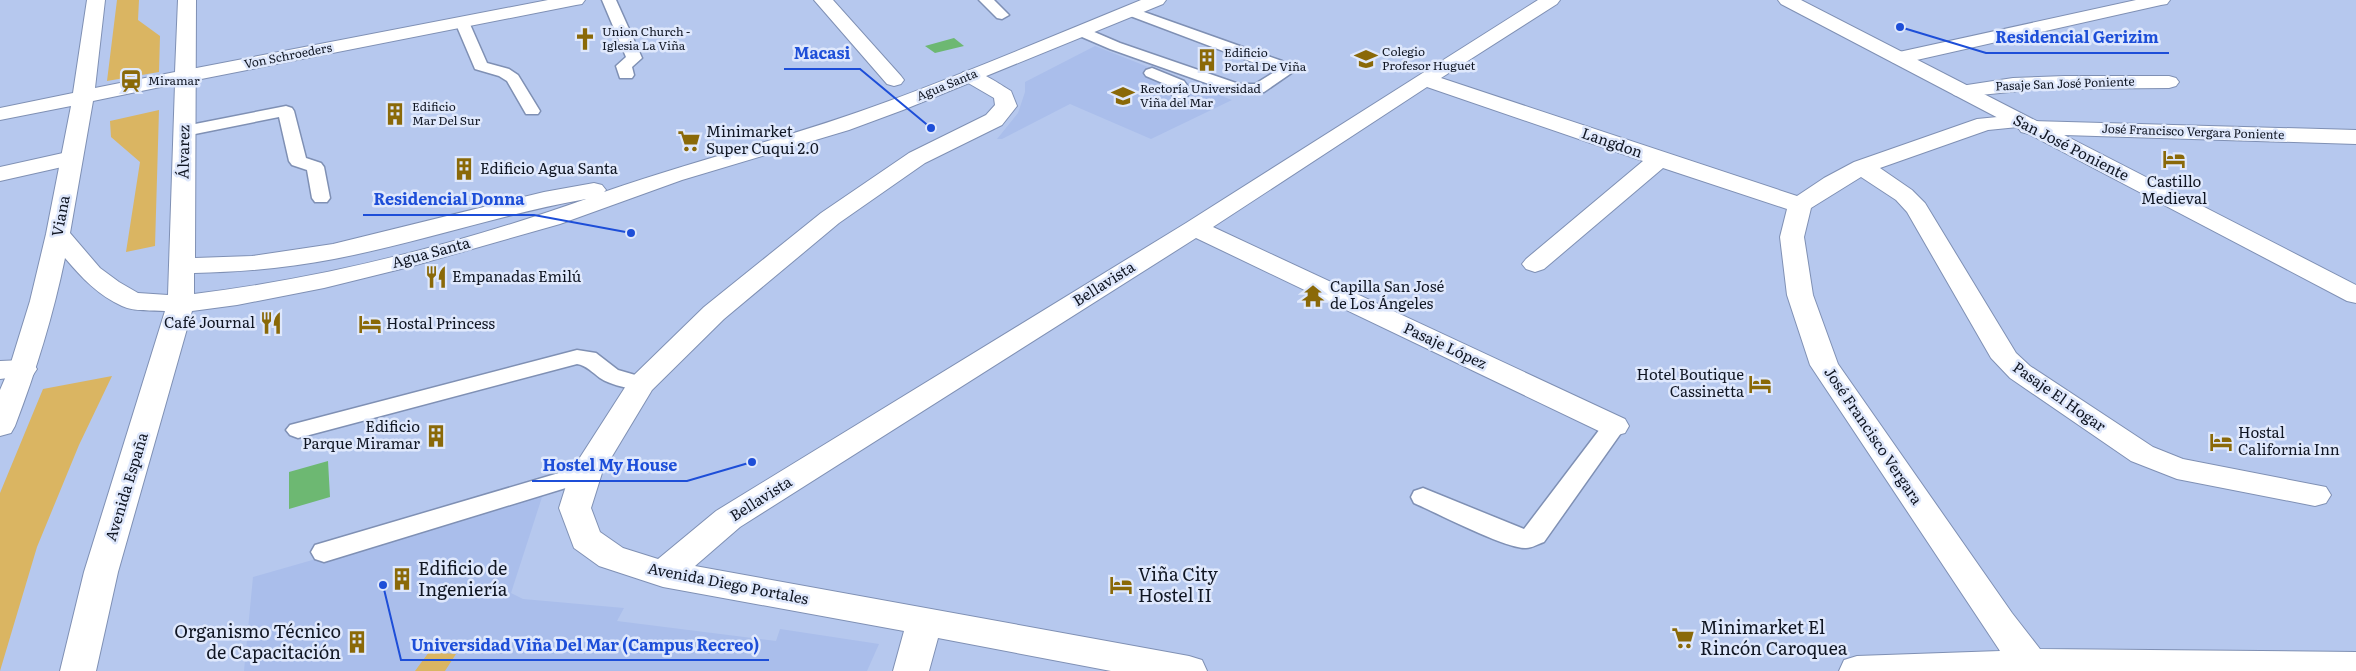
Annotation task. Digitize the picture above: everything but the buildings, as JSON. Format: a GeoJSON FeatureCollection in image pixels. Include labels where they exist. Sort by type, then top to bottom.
{"type":"FeatureCollection","features":[{"type":"Feature","properties":{"kind":"street","name":"Viana"},"geometry":{"type":"LineString","coordinates":[[0,426],[12,369],[43,301],[71,168],[83,98],[96,0]]}},
{"type":"Feature","properties":{"kind":"street","name":"Álvarez"},"geometry":{"type":"LineString","coordinates":[[182,304],[187,0]]}},
{"type":"Feature","properties":{"kind":"street","name":"Von Schroeders"},"geometry":{"type":"LineString","coordinates":[[0,114],[462,22],[551,2],[576,0]]}},
{"type":"Feature","properties":{"kind":"street"},"geometry":{"type":"LineString","coordinates":[[823,0],[894,80]]}},
{"type":"Feature","properties":{"kind":"street","name":"Agua Santa"},"geometry":{"type":"LineString","coordinates":[[58,234],[91,273],[110,288],[132,301],[182,304],[236,297],[324,280],[400,262],[551,219],[674,175],[841,124],[970,76],[1157,0]]}},
{"type":"Feature","properties":{"kind":"street","name":"San José Poniente"},"geometry":{"type":"LineString","coordinates":[[1787,0],[2024,124],[2349,288]]}},
{"type":"Feature","properties":{"kind":"street"},"geometry":{"type":"LineString","coordinates":[[2068,0],[2101,14]]}},
{"type":"Feature","properties":{"kind":"street"},"geometry":{"type":"LineString","coordinates":[[1899,58],[2161,0]]}},
{"type":"Feature","properties":{"kind":"street","name":"Bellavista"},"geometry":{"type":"LineString","coordinates":[[662,574],[728,519],[1195,228],[1543,1]]}},
{"type":"Feature","properties":{"kind":"street","name":"Avenida Diego Portales"},"geometry":{"type":"LineString","coordinates":[[970,76],[1004,95],[1006,106],[994,120],[917,158],[830,218],[714,313],[641,384],[586,473],[575,508],[586,539],[611,557],[662,574],[1189,671]]}},
{"type":"Feature","properties":{"kind":"street","name":"Langdon"},"geometry":{"type":"LineString","coordinates":[[1425,79],[1800,205]]}},
{"type":"Feature","properties":{"kind":"street","name":"Pasaje San José Poniente"},"geometry":{"type":"LineString","coordinates":[[1961,91],[1985,87],[2062,82],[2169,82]]}},
{"type":"Feature","properties":{"kind":"street"},"geometry":{"type":"LineString","coordinates":[[1800,205],[1832,183],[1862,167],[1984,124],[2024,124]]}},
{"type":"Feature","properties":{"kind":"street","name":"José Francisco Vergara Poniente"},"geometry":{"type":"LineString","coordinates":[[2024,124],[2356,137]]}},
{"type":"Feature","properties":{"kind":"street"},"geometry":{"type":"LineString","coordinates":[[1535,264],[1659,159]]}},
{"type":"Feature","properties":{"kind":"street","name":"Pasaje El Hogar"},"geometry":{"type":"LineString","coordinates":[[1862,167],[1897,190],[1917,208],[2005,358],[2020,372],[2142,454],[2177,468],[2315,495]]}},
{"type":"Feature","properties":{"kind":"street"},"geometry":{"type":"LineString","coordinates":[[0,174],[71,168]]}},
{"type":"Feature","properties":{"kind":"street"},"geometry":{"type":"LineString","coordinates":[[0,192],[71,168]]}},
{"type":"Feature","properties":{"kind":"street","name":"Agua Santa"},"geometry":{"type":"LineString","coordinates":[[182,266],[252,264],[333,252],[375,243],[544,199],[674,175]]}},
{"type":"Feature","properties":{"kind":"street","name":"José Francisco Vergara"},"geometry":{"type":"LineString","coordinates":[[1800,205],[1792,236],[1800,295],[1824,365],[1999,623],[2033,668]]}},
{"type":"Feature","properties":{"kind":"street","name":"Pasaje López"},"geometry":{"type":"LineString","coordinates":[[1195,228],[1614,426]]}},
{"type":"Feature","properties":{"kind":"street","name":"Avenida España"},"geometry":{"type":"LineString","coordinates":[[78,671],[102,572],[182,304]]}},
{"type":"Feature","properties":{"kind":"street"},"geometry":{"type":"LineString","coordinates":[[911,671],[924,622]]}},
{"type":"Feature","properties":{"kind":"street"},"geometry":{"type":"LineString","coordinates":[[1857,671],[2033,668],[2356,667]]}},
{"type":"Feature","properties":{"kind":"lane"},"geometry":{"type":"LineString","coordinates":[[609,0],[634,58],[624,66],[626,75]]}},
{"type":"Feature","properties":{"kind":"lane"},"geometry":{"type":"LineString","coordinates":[[986,0],[1002,15]]}},
{"type":"Feature","properties":{"kind":"lane"},"geometry":{"type":"LineString","coordinates":[[1080,31],[1115,46],[1237,89],[1258,89],[1285,72],[1277,64],[1130,11]]}},
{"type":"Feature","properties":{"kind":"lane"},"geometry":{"type":"LineString","coordinates":[[462,22],[480,66],[484,69],[501,71],[512,77],[532,111]]}},
{"type":"Feature","properties":{"kind":"lane"},"geometry":{"type":"LineString","coordinates":[[1061,39],[1174,82],[1182,87],[1183,91],[1180,95]]}},
{"type":"Feature","properties":{"kind":"lane"},"geometry":{"type":"LineString","coordinates":[[185,131],[286,111],[298,162],[315,167],[321,198]]}},
{"type":"Feature","properties":{"kind":"lane"},"geometry":{"type":"LineString","coordinates":[[298,430],[577,358],[588,358],[610,375],[641,384]]}},
{"type":"Feature","properties":{"kind":"lane"},"geometry":{"type":"LineString","coordinates":[[1423,497],[1517,538],[1527,539],[1535,535],[1614,426]]}},
{"type":"Feature","properties":{"kind":"lane"},"geometry":{"type":"LineString","coordinates":[[324,552],[586,473]]}},
{"type":"Feature","properties":{"kind":"shaded area"},"geometry":{"type":"Polygon","coordinates":[[[117,0],[139,0],[138,20],[160,36],[159,72],[107,81],[117,0]]]}},
{"type":"Feature","properties":{"kind":"shaded area"},"geometry":{"type":"Polygon","coordinates":[[[954,38],[964,46],[935,53],[925,46],[954,38]]]}},
{"type":"Feature","properties":{"kind":"shaded area","name":"Rectoría Universidad Viña del Mar"},"geometry":{"type":"Polygon","coordinates":[[[1095,46],[1232,100],[1151,139],[1070,104],[1002,139],[997,139],[1018,113],[1025,92],[1025,82],[1095,46]]]}},
{"type":"Feature","properties":{"kind":"shaded area"},"geometry":{"type":"Polygon","coordinates":[[[159,110],[155,246],[126,252],[140,162],[111,137],[110,121],[159,110]]]}},
{"type":"Feature","properties":{"kind":"shaded area"},"geometry":{"type":"Polygon","coordinates":[[[112,376],[79,445],[37,547],[0,671],[0,493],[43,389],[112,376]]]}},
{"type":"Feature","properties":{"kind":"shaded area"},"geometry":{"type":"Polygon","coordinates":[[[328,461],[330,497],[289,509],[289,472],[328,461]]]}},
{"type":"Feature","properties":{"kind":"shaded area"},"geometry":{"type":"Polygon","coordinates":[[[543,494],[511,593],[523,599],[624,608],[617,621],[776,641],[780,629],[879,644],[867,671],[244,671],[253,577],[543,494]]]}},
{"type":"Feature","properties":{"kind":"shaded area"},"geometry":{"type":"Polygon","coordinates":[[[429,652],[456,654],[445,671],[415,671],[429,652]]]}},
{"type":"Feature","properties":{"kind":"place","name":"Residencial Gerizim"},"geometry":{"type":"Point","coordinates":[1900,27]}},
{"type":"Feature","properties":{"kind":"place","name":"Union Church - Iglesia La Viña"},"geometry":{"type":"Point","coordinates":[585,39]}},
{"type":"Feature","properties":{"kind":"place","name":"Colegio Profesor Huguet"},"geometry":{"type":"Point","coordinates":[1366,59]}},
{"type":"Feature","properties":{"kind":"place","name":"Edificio Portal De Viña"},"geometry":{"type":"Point","coordinates":[1207,60]}},
{"type":"Feature","properties":{"kind":"place","name":"Miramar"},"geometry":{"type":"Point","coordinates":[131,81]}},
{"type":"Feature","properties":{"kind":"place","name":"Rectoría Universidad Viña del Mar"},"geometry":{"type":"Point","coordinates":[1123,96]}},
{"type":"Feature","properties":{"kind":"place","name":"Edificio Mar Del Sur"},"geometry":{"type":"Point","coordinates":[395,114]}},
{"type":"Feature","properties":{"kind":"place","name":"Macasi"},"geometry":{"type":"Point","coordinates":[931,128]}},
{"type":"Feature","properties":{"kind":"place","name":"Minimarket Super Cuqui 2.0"},"geometry":{"type":"Point","coordinates":[689,141]}},
{"type":"Feature","properties":{"kind":"place","name":"Castillo Medieval"},"geometry":{"type":"Point","coordinates":[2174,159]}},
{"type":"Feature","properties":{"kind":"place","name":"Edificio Agua Santa"},"geometry":{"type":"Point","coordinates":[464,169]}},
{"type":"Feature","properties":{"kind":"place","name":"Residencial Donna"},"geometry":{"type":"Point","coordinates":[631,233]}},
{"type":"Feature","properties":{"kind":"place","name":"Empanadas Emilú"},"geometry":{"type":"Point","coordinates":[436,277]}},
{"type":"Feature","properties":{"kind":"place","name":"Capilla San José de Los Ángeles"},"geometry":{"type":"Point","coordinates":[1313,296]}},
{"type":"Feature","properties":{"kind":"place","name":"Café Journal"},"geometry":{"type":"Point","coordinates":[271,323]}},
{"type":"Feature","properties":{"kind":"place","name":"Hostal Princess"},"geometry":{"type":"Point","coordinates":[370,324]}},
{"type":"Feature","properties":{"kind":"place","name":"Hotel Boutique Cassinetta"},"geometry":{"type":"Point","coordinates":[1760,384]}},
{"type":"Feature","properties":{"kind":"place","name":"Edificio Parque Miramar"},"geometry":{"type":"Point","coordinates":[436,436]}},
{"type":"Feature","properties":{"kind":"place","name":"Hostal California Inn"},"geometry":{"type":"Point","coordinates":[2221,442]}},
{"type":"Feature","properties":{"kind":"place","name":"Hostel My House"},"geometry":{"type":"Point","coordinates":[752,462]}},
{"type":"Feature","properties":{"kind":"place","name":"Edificio de Ingeniería"},"geometry":{"type":"Point","coordinates":[402,579]}},
{"type":"Feature","properties":{"kind":"place","name":"Universidad Viña Del Mar (Campus Recreo)"},"geometry":{"type":"Point","coordinates":[383,585]}},
{"type":"Feature","properties":{"kind":"place","name":"Viña City Hostel II"},"geometry":{"type":"Point","coordinates":[1121,585]}},
{"type":"Feature","properties":{"kind":"place","name":"Minimarket El Rincón Caroquea"},"geometry":{"type":"Point","coordinates":[1683,638]}},
{"type":"Feature","properties":{"kind":"place","name":"Organismo Técnico de Capacitación"},"geometry":{"type":"Point","coordinates":[357,642]}}]}
